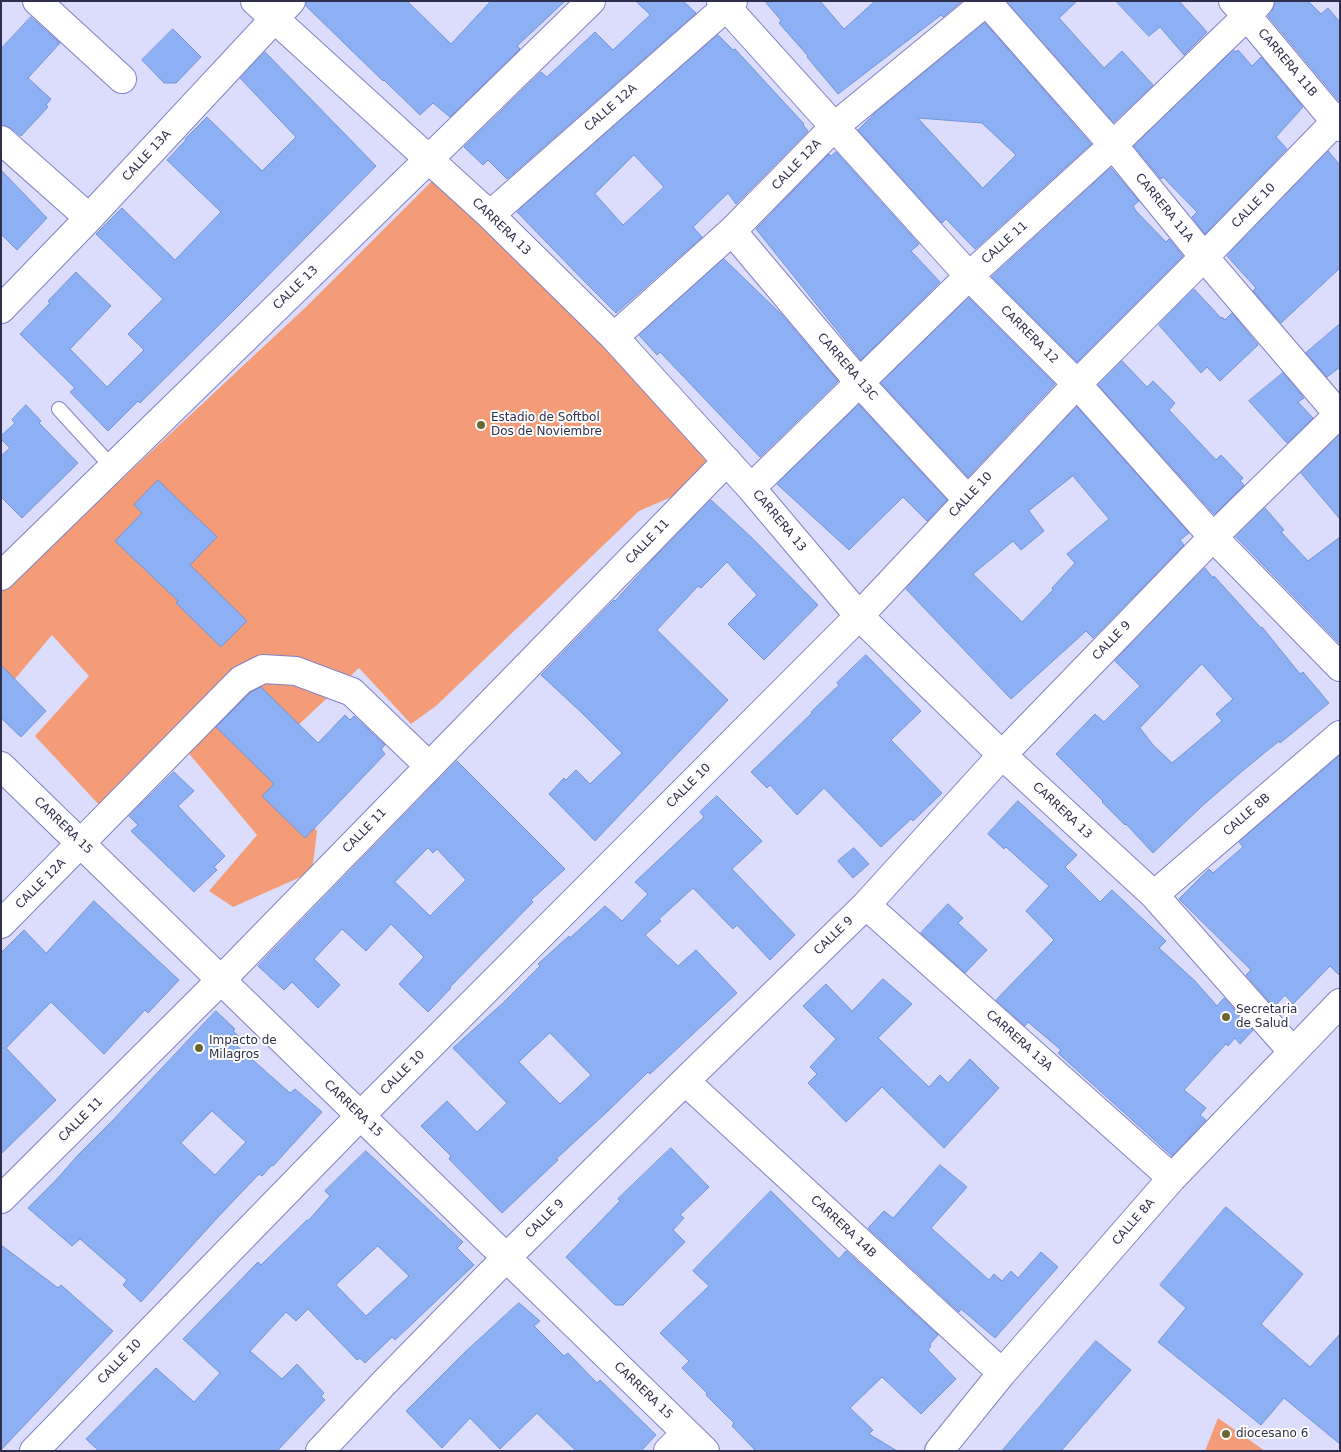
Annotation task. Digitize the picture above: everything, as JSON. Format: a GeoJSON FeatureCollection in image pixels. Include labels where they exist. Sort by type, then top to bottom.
{"type":"FeatureCollection","features":[{"type":"Feature","properties":{"kind":"street"},"geometry":{"type":"LineString","coordinates":[[37,1],[122,79]]}},
{"type":"Feature","properties":{"kind":"street","name":"CARRERA 13"},"geometry":{"type":"LineString","coordinates":[[255,1],[283,10],[429,159],[490,215],[614,337],[751,488],[860,616],[1002,756],[1154,895],[1293,1052]]}},
{"type":"Feature","properties":{"kind":"street","name":"CALLE 13"},"geometry":{"type":"LineString","coordinates":[[1,576],[591,1]]}},
{"type":"Feature","properties":{"kind":"street","name":"CALLE 12A"},"geometry":{"type":"LineString","coordinates":[[614,337],[732,231],[835,126],[987,2]]}},
{"type":"Feature","properties":{"kind":"street","name":"CARRERA 11A"},"geometry":{"type":"LineString","coordinates":[[987,2],[1113,145],[1204,258],[1339,414]]}},
{"type":"Feature","properties":{"kind":"street","name":"CALLE 12A"},"geometry":{"type":"LineString","coordinates":[[490,215],[726,3]]}},
{"type":"Feature","properties":{"kind":"street","name":"CARRERA 12"},"geometry":{"type":"LineString","coordinates":[[726,3],[969,276],[1077,384],[1213,536],[1340,667]]}},
{"type":"Feature","properties":{"kind":"street","name":"CALLE 11"},"geometry":{"type":"LineString","coordinates":[[751,488],[969,276],[1113,145],[1247,6]]}},
{"type":"Feature","properties":{"kind":"street","name":"CARRERA 11B"},"geometry":{"type":"LineString","coordinates":[[1247,6],[1338,122]]}},
{"type":"Feature","properties":{"kind":"street","name":"CALLE 13A"},"geometry":{"type":"LineString","coordinates":[[1,309],[89,218],[283,10]]}},
{"type":"Feature","properties":{"kind":"street","name":"CALLE 10"},"geometry":{"type":"LineString","coordinates":[[34,1451],[360,1116],[860,616],[1077,384],[1338,122]]}},
{"type":"Feature","properties":{"kind":"street"},"geometry":{"type":"LineString","coordinates":[[1,140],[89,218]]}},
{"type":"Feature","properties":{"kind":"street","name":"CARRERA 13C"},"geometry":{"type":"LineString","coordinates":[[732,231],[860,382],[967,500]]}},
{"type":"Feature","properties":{"kind":"street","name":"CALLE 9"},"geometry":{"type":"LineString","coordinates":[[320,1451],[506,1258],[866,905],[1002,756],[1213,536],[1339,414]]}},
{"type":"Feature","properties":{"kind":"street","name":"CALLE 11"},"geometry":{"type":"LineString","coordinates":[[1,1200],[221,980],[727,461]]}},
{"type":"Feature","properties":{"kind":"street","name":"CALLE 12A"},"geometry":{"type":"LineString","coordinates":[[1,924],[241,680],[263,669],[296,671],[352,692],[429,766]]}},
{"type":"Feature","properties":{"kind":"street","name":"CALLE 8B"},"geometry":{"type":"LineString","coordinates":[[1154,895],[1340,735]]}},
{"type":"Feature","properties":{"kind":"street","name":"CARRERA 15"},"geometry":{"type":"LineString","coordinates":[[1,766],[506,1258],[686,1445]]}},
{"type":"Feature","properties":{"kind":"street","name":"CARRERA 13A"},"geometry":{"type":"LineString","coordinates":[[866,905],[1172,1178]]}},
{"type":"Feature","properties":{"kind":"street","name":"CALLE 8A"},"geometry":{"type":"LineString","coordinates":[[938,1451],[1002,1373],[1172,1178],[1340,1003]]}},
{"type":"Feature","properties":{"kind":"street","name":"CARRERA 14B"},"geometry":{"type":"LineString","coordinates":[[685,1081],[1002,1373]]}},
{"type":"Feature","properties":{"kind":"lane"},"geometry":{"type":"LineString","coordinates":[[59,409],[112,467]]}},
{"type":"Feature","properties":{"kind":"shaded area"},"geometry":{"type":"Polygon","coordinates":[[[440,173],[716,460],[683,492],[639,511],[436,706],[411,724],[359,668],[258,763],[317,831],[312,872],[233,907],[209,891],[257,835],[181,744],[114,821],[35,736],[89,676],[52,635],[3,693],[1,691],[1,592],[308,305],[440,173]]]}},
{"type":"Feature","properties":{"kind":"shaded area","name":"diocesano 6"},"geometry":{"type":"Polygon","coordinates":[[[1218,1418],[1265,1451],[1205,1451],[1218,1418]]]}},
{"type":"Feature","properties":{"kind":"building"},"geometry":{"type":"Polygon","coordinates":[[[306,1],[407,1],[451,44],[491,1],[565,1],[517,46],[520,49],[450,117],[433,103],[420,115],[306,6],[306,1]]]}},
{"type":"Feature","properties":{"kind":"building"},"geometry":{"type":"Polygon","coordinates":[[[636,1],[683,1],[696,13],[507,179],[488,160],[483,165],[464,147],[541,72],[547,77],[595,32],[613,50],[650,15],[636,1]]]}},
{"type":"Feature","properties":{"kind":"building"},"geometry":{"type":"Polygon","coordinates":[[[765,1],[820,1],[844,29],[875,1],[962,1],[838,94],[779,23],[781,21],[765,1]]]}},
{"type":"Feature","properties":{"kind":"building"},"geometry":{"type":"Polygon","coordinates":[[[1007,1],[1077,1],[1059,18],[1104,68],[1122,51],[1153,85],[1114,122],[1007,1]]]}},
{"type":"Feature","properties":{"kind":"building"},"geometry":{"type":"Polygon","coordinates":[[[1116,1],[1179,1],[1207,32],[1184,55],[1160,27],[1149,36],[1116,1]]]}},
{"type":"Feature","properties":{"kind":"building"},"geometry":{"type":"Polygon","coordinates":[[[1275,1],[1308,1],[1321,14],[1328,8],[1340,22],[1340,102],[1268,16],[1272,11],[1275,1]]]}},
{"type":"Feature","properties":{"kind":"building"},"geometry":{"type":"Polygon","coordinates":[[[31,17],[60,43],[28,78],[51,99],[46,105],[48,107],[21,136],[11,128],[1,125],[1,49],[31,17]]]}},
{"type":"Feature","properties":{"kind":"building"},"geometry":{"type":"Polygon","coordinates":[[[985,23],[1091,144],[975,249],[946,219],[942,223],[858,130],[876,112],[985,23]],[[918,118],[983,188],[1016,155],[982,123],[918,118]]]}},
{"type":"Feature","properties":{"kind":"building"},"geometry":{"type":"Polygon","coordinates":[[[173,29],[201,57],[176,83],[164,83],[142,60],[173,29]]]}},
{"type":"Feature","properties":{"kind":"building"},"geometry":{"type":"Polygon","coordinates":[[[718,35],[733,50],[735,49],[804,124],[808,131],[736,204],[728,193],[693,227],[702,237],[616,313],[517,212],[718,35]],[[634,155],[595,194],[623,225],[664,187],[634,155]]]}},
{"type":"Feature","properties":{"kind":"building"},"geometry":{"type":"Polygon","coordinates":[[[1234,50],[1236,52],[1238,50],[1252,66],[1261,57],[1303,107],[1276,137],[1287,149],[1205,234],[1192,217],[1197,212],[1163,177],[1161,179],[1134,146],[1234,50]]]}},
{"type":"Feature","properties":{"kind":"building"},"geometry":{"type":"Polygon","coordinates":[[[265,52],[376,166],[140,403],[138,401],[108,431],[70,392],[75,388],[20,334],[76,272],[111,306],[70,349],[107,387],[144,350],[128,334],[163,299],[96,234],[122,208],[175,260],[221,212],[167,160],[185,139],[207,117],[262,171],[296,137],[240,78],[265,52]]]}},
{"type":"Feature","properties":{"kind":"building"},"geometry":{"type":"Polygon","coordinates":[[[1328,151],[1340,165],[1340,268],[1281,323],[1253,291],[1256,288],[1227,256],[1328,151]]]}},
{"type":"Feature","properties":{"kind":"building"},"geometry":{"type":"Polygon","coordinates":[[[836,152],[919,244],[911,251],[940,282],[861,360],[756,229],[829,154],[831,156],[836,152]]]}},
{"type":"Feature","properties":{"kind":"building"},"geometry":{"type":"Polygon","coordinates":[[[1111,168],[1139,201],[1133,206],[1136,211],[1166,242],[1169,239],[1183,256],[1077,362],[992,277],[1111,168]]]}},
{"type":"Feature","properties":{"kind":"building"},"geometry":{"type":"Polygon","coordinates":[[[1,170],[47,218],[17,250],[1,234],[1,170]]]}},
{"type":"Feature","properties":{"kind":"building"},"geometry":{"type":"Polygon","coordinates":[[[724,259],[781,314],[838,381],[760,457],[660,352],[657,355],[639,335],[724,259]]]}},
{"type":"Feature","properties":{"kind":"building"},"geometry":{"type":"Polygon","coordinates":[[[1194,289],[1221,318],[1225,320],[1232,313],[1258,345],[1220,381],[1207,367],[1201,373],[1159,325],[1194,289]]]}},
{"type":"Feature","properties":{"kind":"building"},"geometry":{"type":"Polygon","coordinates":[[[969,298],[1055,384],[968,477],[881,383],[969,298]]]}},
{"type":"Feature","properties":{"kind":"building"},"geometry":{"type":"Polygon","coordinates":[[[1340,324],[1340,367],[1327,377],[1306,353],[1340,324]]]}},
{"type":"Feature","properties":{"kind":"building"},"geometry":{"type":"Polygon","coordinates":[[[1122,361],[1147,387],[1153,381],[1175,403],[1169,410],[1216,460],[1221,455],[1243,478],[1240,481],[1244,485],[1215,514],[1098,385],[1122,361]]]}},
{"type":"Feature","properties":{"kind":"building"},"geometry":{"type":"Polygon","coordinates":[[[1283,373],[1304,398],[1298,402],[1313,418],[1287,443],[1249,401],[1283,373]]]}},
{"type":"Feature","properties":{"kind":"building"},"geometry":{"type":"Polygon","coordinates":[[[26,405],[41,421],[39,423],[78,463],[22,518],[1,497],[1,456],[10,448],[1,439],[1,436],[15,423],[12,420],[26,405]]]}},
{"type":"Feature","properties":{"kind":"building"},"geometry":{"type":"Polygon","coordinates":[[[859,405],[947,500],[927,521],[903,497],[849,550],[777,484],[859,405]]]}},
{"type":"Feature","properties":{"kind":"building"},"geometry":{"type":"Polygon","coordinates":[[[1077,407],[1189,533],[1180,540],[1184,545],[1093,638],[1086,631],[1011,699],[906,589],[1077,407]],[[1073,476],[1029,511],[1044,531],[1021,550],[1013,541],[973,574],[1022,622],[1053,590],[1052,588],[1075,563],[1067,554],[1109,519],[1073,476]]]}},
{"type":"Feature","properties":{"kind":"building"},"geometry":{"type":"Polygon","coordinates":[[[1340,435],[1340,519],[1301,473],[1340,435]]]}},
{"type":"Feature","properties":{"kind":"building"},"geometry":{"type":"Polygon","coordinates":[[[158,480],[217,537],[190,565],[247,621],[221,647],[176,603],[178,601],[115,541],[142,513],[134,505],[158,480]]]}},
{"type":"Feature","properties":{"kind":"building"},"geometry":{"type":"Polygon","coordinates":[[[711,500],[751,537],[818,605],[764,660],[728,624],[757,595],[727,562],[701,588],[698,586],[657,630],[728,700],[595,841],[549,794],[564,778],[566,780],[576,770],[590,784],[622,753],[541,675],[615,601],[711,500]]]}},
{"type":"Feature","properties":{"kind":"building"},"geometry":{"type":"Polygon","coordinates":[[[1265,508],[1284,530],[1281,532],[1308,561],[1340,537],[1340,644],[1236,537],[1265,508]]]}},
{"type":"Feature","properties":{"kind":"building"},"geometry":{"type":"Polygon","coordinates":[[[1205,568],[1262,627],[1300,674],[1303,672],[1329,703],[1240,773],[1153,853],[1056,754],[1095,714],[1104,722],[1140,686],[1115,661],[1205,568]],[[1202,664],[1140,728],[1153,745],[1172,763],[1222,721],[1216,714],[1233,699],[1202,664]]]}},
{"type":"Feature","properties":{"kind":"building"},"geometry":{"type":"Polygon","coordinates":[[[866,655],[921,711],[891,740],[942,793],[913,821],[911,819],[881,847],[824,788],[797,815],[770,785],[767,788],[751,772],[812,713],[839,685],[837,683],[866,655]]]}},
{"type":"Feature","properties":{"kind":"building"},"geometry":{"type":"Polygon","coordinates":[[[1,665],[46,711],[21,737],[1,718],[1,665]]]}},
{"type":"Feature","properties":{"kind":"building"},"geometry":{"type":"Polygon","coordinates":[[[261,687],[318,743],[345,715],[350,720],[354,716],[385,745],[381,749],[385,754],[305,838],[262,796],[274,784],[216,727],[250,693],[261,687]]]}},
{"type":"Feature","properties":{"kind":"building"},"geometry":{"type":"Polygon","coordinates":[[[1340,756],[1340,976],[1330,966],[1293,1004],[1285,995],[1274,1007],[1246,975],[1251,970],[1179,899],[1209,869],[1213,873],[1243,847],[1239,842],[1340,756]]]}},
{"type":"Feature","properties":{"kind":"building"},"geometry":{"type":"Polygon","coordinates":[[[457,761],[565,869],[531,900],[533,902],[428,1012],[399,984],[424,957],[391,924],[366,951],[342,929],[314,959],[340,985],[318,1008],[292,982],[284,990],[258,966],[457,761]],[[428,848],[395,882],[430,916],[466,880],[437,849],[433,853],[428,848]]]}},
{"type":"Feature","properties":{"kind":"building"},"geometry":{"type":"Polygon","coordinates":[[[174,772],[194,791],[178,806],[225,856],[214,867],[217,870],[194,892],[131,831],[138,825],[129,816],[174,772]]]}},
{"type":"Feature","properties":{"kind":"building"},"geometry":{"type":"Polygon","coordinates":[[[717,796],[762,841],[732,869],[795,935],[770,960],[737,925],[733,929],[693,888],[659,919],[661,921],[645,935],[678,966],[696,950],[737,993],[650,1074],[648,1072],[502,1213],[449,1159],[451,1156],[421,1126],[447,1101],[477,1132],[507,1103],[453,1048],[504,1002],[540,966],[538,964],[605,906],[622,921],[648,894],[635,882],[704,817],[700,812],[717,796]],[[550,1033],[519,1062],[560,1104],[591,1075],[550,1033]]]}},
{"type":"Feature","properties":{"kind":"building"},"geometry":{"type":"Polygon","coordinates":[[[1018,801],[1077,855],[1065,867],[1100,902],[1112,890],[1166,941],[1159,948],[1195,981],[1217,1006],[1224,998],[1253,1030],[1240,1044],[1235,1038],[1228,1046],[1226,1044],[1184,1090],[1206,1108],[1200,1115],[1206,1120],[1172,1156],[1058,1053],[1061,1050],[1028,1022],[1025,1026],[996,1000],[1054,940],[1026,911],[1049,886],[1006,847],[1004,849],[988,834],[1018,801]]]}},
{"type":"Feature","properties":{"kind":"building"},"geometry":{"type":"Polygon","coordinates":[[[854,848],[869,864],[853,878],[838,861],[854,848]]]}},
{"type":"Feature","properties":{"kind":"building"},"geometry":{"type":"Polygon","coordinates":[[[94,901],[179,980],[148,1013],[145,1010],[104,1054],[51,1002],[6,1048],[56,1100],[1,1154],[1,953],[24,930],[46,953],[94,901]]]}},
{"type":"Feature","properties":{"kind":"building"},"geometry":{"type":"Polygon","coordinates":[[[948,904],[963,918],[958,923],[987,950],[965,973],[921,933],[948,904]]]}},
{"type":"Feature","properties":{"kind":"building"},"geometry":{"type":"Polygon","coordinates":[[[883,979],[912,1004],[878,1038],[929,1087],[940,1075],[948,1083],[970,1059],[999,1088],[944,1148],[882,1087],[846,1122],[808,1083],[817,1074],[810,1067],[836,1039],[803,1006],[826,984],[852,1011],[883,979]]]}},
{"type":"Feature","properties":{"kind":"building"},"geometry":{"type":"Polygon","coordinates":[[[216,1011],[235,1029],[233,1031],[243,1040],[237,1046],[290,1093],[295,1089],[322,1112],[273,1166],[262,1176],[259,1174],[218,1217],[141,1302],[123,1285],[127,1280],[80,1239],[72,1246],[28,1208],[216,1011]],[[212,1111],[181,1143],[215,1175],[246,1142],[212,1111]]]}},
{"type":"Feature","properties":{"kind":"building"},"geometry":{"type":"Polygon","coordinates":[[[671,1148],[709,1187],[680,1215],[684,1218],[673,1230],[685,1242],[623,1305],[615,1305],[566,1257],[620,1201],[618,1199],[671,1148]]]}},
{"type":"Feature","properties":{"kind":"building"},"geometry":{"type":"Polygon","coordinates":[[[366,1151],[463,1242],[457,1248],[474,1265],[395,1340],[392,1337],[365,1363],[360,1358],[357,1360],[308,1309],[296,1321],[286,1312],[250,1351],[282,1379],[297,1364],[324,1393],[321,1396],[325,1400],[277,1451],[99,1451],[86,1439],[156,1368],[194,1402],[220,1373],[183,1339],[258,1262],[261,1265],[309,1220],[330,1196],[325,1191],[366,1151]],[[378,1246],[336,1285],[366,1316],[409,1276],[378,1246]]]}},
{"type":"Feature","properties":{"kind":"building"},"geometry":{"type":"Polygon","coordinates":[[[940,1165],[967,1187],[931,1228],[989,1280],[994,1274],[1002,1281],[1011,1271],[1018,1278],[1041,1252],[1058,1267],[995,1338],[961,1309],[959,1312],[868,1228],[884,1211],[893,1218],[940,1165]]]}},
{"type":"Feature","properties":{"kind":"building"},"geometry":{"type":"Polygon","coordinates":[[[771,1191],[839,1259],[846,1251],[938,1335],[930,1344],[931,1346],[928,1350],[956,1379],[921,1414],[882,1377],[850,1408],[873,1430],[869,1434],[897,1451],[756,1451],[732,1426],[734,1423],[682,1368],[689,1361],[660,1333],[709,1286],[693,1271],[771,1191]]]}},
{"type":"Feature","properties":{"kind":"building"},"geometry":{"type":"Polygon","coordinates":[[[1226,1207],[1303,1274],[1261,1324],[1310,1367],[1340,1334],[1340,1444],[1284,1398],[1261,1425],[1158,1342],[1186,1308],[1160,1285],[1226,1207]]]}},
{"type":"Feature","properties":{"kind":"building"},"geometry":{"type":"Polygon","coordinates":[[[1,1245],[58,1288],[61,1285],[113,1331],[1,1450],[1,1245]]]}},
{"type":"Feature","properties":{"kind":"building"},"geometry":{"type":"Polygon","coordinates":[[[519,1303],[540,1321],[534,1326],[564,1356],[568,1353],[597,1383],[600,1380],[656,1435],[641,1451],[576,1451],[537,1413],[500,1449],[470,1418],[442,1448],[406,1411],[463,1354],[519,1303]]]}},
{"type":"Feature","properties":{"kind":"building"},"geometry":{"type":"Polygon","coordinates":[[[1096,1341],[1131,1370],[1061,1451],[1002,1451],[1096,1341]]]}},
{"type":"Feature","properties":{"kind":"place","name":"Estadio de Softbol Dos de Noviembre"},"geometry":{"type":"Point","coordinates":[481,425]}},
{"type":"Feature","properties":{"kind":"place","name":"Secretaria de Salud"},"geometry":{"type":"Point","coordinates":[1226,1017]}},
{"type":"Feature","properties":{"kind":"place","name":"Impacto de Milagros"},"geometry":{"type":"Point","coordinates":[199,1048]}},
{"type":"Feature","properties":{"kind":"place","name":"diocesano 6"},"geometry":{"type":"Point","coordinates":[1226,1434]}}]}
